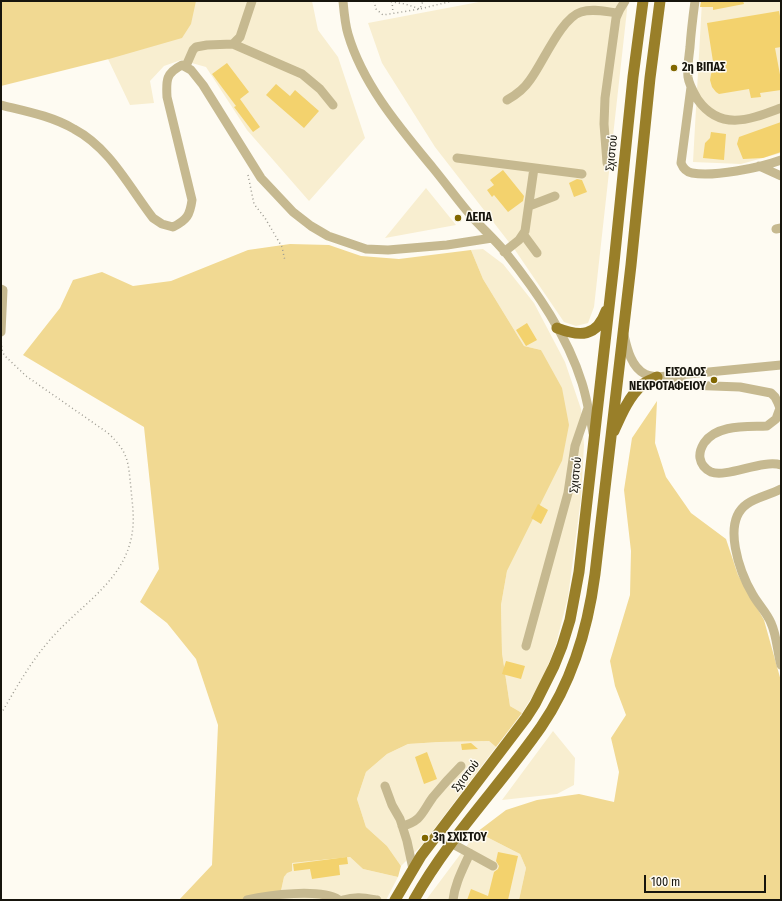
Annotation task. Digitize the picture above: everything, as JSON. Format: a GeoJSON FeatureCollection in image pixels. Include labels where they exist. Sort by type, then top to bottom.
{"type":"FeatureCollection","features":[{"type":"Feature","properties":{"kind":"main road","name":"Σχιστού"},"geometry":{"type":"LineString","coordinates":[[395,900],[413,869],[438,832],[526,718],[554,666],[570,620],[576,595],[643,1]]}},
{"type":"Feature","properties":{"kind":"main road"},"geometry":{"type":"LineString","coordinates":[[414,900],[451,843],[541,726],[570,671],[587,622],[592,597],[650,78],[660,1]]}},
{"type":"Feature","properties":{"kind":"main road"},"geometry":{"type":"LineString","coordinates":[[557,328],[567,332],[581,334],[592,331],[598,326],[610,297]]}},
{"type":"Feature","properties":{"kind":"main road"},"geometry":{"type":"LineString","coordinates":[[610,440],[624,408],[643,384],[657,377]]}},
{"type":"Feature","properties":{"kind":"street"},"geometry":{"type":"LineString","coordinates":[[233,44],[240,37],[252,1]]}},
{"type":"Feature","properties":{"kind":"street"},"geometry":{"type":"LineString","coordinates":[[343,1],[348,33],[360,66],[379,98],[405,134],[472,216],[504,252],[539,298],[570,350],[582,382],[593,438]]}},
{"type":"Feature","properties":{"kind":"street"},"geometry":{"type":"LineString","coordinates":[[607,164],[604,124],[605,98],[616,18],[625,1]]}},
{"type":"Feature","properties":{"kind":"street"},"geometry":{"type":"LineString","coordinates":[[695,1],[688,78],[691,87],[701,104],[711,113],[733,121],[757,117],[781,108]]}},
{"type":"Feature","properties":{"kind":"street"},"geometry":{"type":"LineString","coordinates":[[507,100],[519,93],[530,81],[558,34],[571,18],[581,12],[597,11],[618,13]]}},
{"type":"Feature","properties":{"kind":"street"},"geometry":{"type":"LineString","coordinates":[[186,66],[193,50],[196,47],[233,44],[302,74],[320,88],[333,105]]}},
{"type":"Feature","properties":{"kind":"street"},"geometry":{"type":"LineString","coordinates":[[1,105],[62,122],[88,138],[107,156],[153,218],[162,224],[174,227],[185,220],[190,211],[192,200],[167,97],[166,84],[168,77],[172,72],[182,65],[186,66],[203,85],[261,178],[293,212],[311,226],[328,236],[366,249],[388,250],[447,246],[492,238]]}},
{"type":"Feature","properties":{"kind":"street"},"geometry":{"type":"LineString","coordinates":[[691,87],[681,163],[684,169],[690,173],[715,173],[742,170],[781,160]]}},
{"type":"Feature","properties":{"kind":"street"},"geometry":{"type":"LineString","coordinates":[[457,158],[582,174]]}},
{"type":"Feature","properties":{"kind":"street"},"geometry":{"type":"LineString","coordinates":[[760,166],[781,176]]}},
{"type":"Feature","properties":{"kind":"street"},"geometry":{"type":"LineString","coordinates":[[504,252],[520,240],[525,231],[534,168]]}},
{"type":"Feature","properties":{"kind":"street"},"geometry":{"type":"LineString","coordinates":[[529,206],[555,196]]}},
{"type":"Feature","properties":{"kind":"street"},"geometry":{"type":"LineString","coordinates":[[523,234],[537,253]]}},
{"type":"Feature","properties":{"kind":"street"},"geometry":{"type":"LineString","coordinates":[[1,289],[3,290],[1,332]]}},
{"type":"Feature","properties":{"kind":"street"},"geometry":{"type":"LineString","coordinates":[[623,330],[628,352],[636,366],[644,374],[657,377],[781,365]]}},
{"type":"Feature","properties":{"kind":"street"},"geometry":{"type":"LineString","coordinates":[[670,376],[686,385],[740,387],[763,391],[771,393],[778,402],[779,414],[776,419],[767,426],[732,428],[719,432],[708,439],[701,449],[700,455],[703,466],[707,470],[717,473],[772,464],[781,465]]}},
{"type":"Feature","properties":{"kind":"street"},"geometry":{"type":"LineString","coordinates":[[526,646],[568,493],[575,446],[588,407]]}},
{"type":"Feature","properties":{"kind":"street"},"geometry":{"type":"LineString","coordinates":[[781,489],[747,504],[737,517],[734,527],[734,537],[739,562],[753,595],[772,625],[781,665]]}},
{"type":"Feature","properties":{"kind":"street"},"geometry":{"type":"LineString","coordinates":[[402,826],[412,824],[422,815],[432,798],[461,766]]}},
{"type":"Feature","properties":{"kind":"street"},"geometry":{"type":"LineString","coordinates":[[386,786],[392,805],[400,819],[413,869]]}},
{"type":"Feature","properties":{"kind":"street"},"geometry":{"type":"LineString","coordinates":[[451,843],[493,866]]}},
{"type":"Feature","properties":{"kind":"street"},"geometry":{"type":"LineString","coordinates":[[453,900],[454,891],[470,853]]}},
{"type":"Feature","properties":{"kind":"street"},"geometry":{"type":"LineString","coordinates":[[246,900],[287,893],[321,894],[334,897],[339,900]]}},
{"type":"Feature","properties":{"kind":"street"},"geometry":{"type":"LineString","coordinates":[[343,900],[363,897],[377,900]]}},
{"type":"Feature","properties":{"kind":"path"},"geometry":{"type":"LineString","coordinates":[[374,1],[376,8],[383,15],[420,9],[452,1]]}},
{"type":"Feature","properties":{"kind":"path"},"geometry":{"type":"LineString","coordinates":[[387,1],[405,4],[420,9]]}},
{"type":"Feature","properties":{"kind":"path"},"geometry":{"type":"LineString","coordinates":[[392,1],[393,13]]}},
{"type":"Feature","properties":{"kind":"path"},"geometry":{"type":"LineString","coordinates":[[420,9],[423,1]]}},
{"type":"Feature","properties":{"kind":"path"},"geometry":{"type":"LineString","coordinates":[[436,5],[438,1]]}},
{"type":"Feature","properties":{"kind":"path"},"geometry":{"type":"LineString","coordinates":[[249,159],[247,172],[254,204],[265,218],[282,247],[285,261]]}},
{"type":"Feature","properties":{"kind":"path"},"geometry":{"type":"LineString","coordinates":[[1,332],[2,350],[4,355],[14,365],[26,376],[108,433],[122,447],[128,463],[133,526],[130,546],[116,573],[103,589],[50,639],[27,669],[1,714]]}},
{"type":"Feature","properties":{"kind":"shaded area"},"geometry":{"type":"Polygon","coordinates":[[[1,1],[196,1],[191,24],[182,38],[109,59],[1,86],[1,1]]]}},
{"type":"Feature","properties":{"kind":"shaded area"},"geometry":{"type":"Polygon","coordinates":[[[195,1],[312,1],[318,30],[338,57],[365,138],[309,201],[247,130],[206,67],[181,60],[164,66],[150,81],[154,103],[130,105],[108,59],[195,1]]]}},
{"type":"Feature","properties":{"kind":"shaded area"},"geometry":{"type":"Polygon","coordinates":[[[484,1],[628,1],[594,307],[588,323],[576,326],[564,322],[515,250],[435,147],[382,63],[368,23],[484,1]]]}},
{"type":"Feature","properties":{"kind":"shaded area"},"geometry":{"type":"Polygon","coordinates":[[[702,1],[781,1],[781,153],[741,164],[693,162],[702,1]]]}},
{"type":"Feature","properties":{"kind":"shaded area"},"geometry":{"type":"Polygon","coordinates":[[[426,188],[456,225],[385,238],[426,188]]]}},
{"type":"Feature","properties":{"kind":"shaded area"},"geometry":{"type":"Polygon","coordinates":[[[290,244],[329,245],[361,256],[399,259],[471,250],[483,279],[524,346],[541,350],[562,388],[569,425],[562,461],[507,571],[501,605],[502,653],[510,706],[522,713],[496,747],[489,741],[408,744],[387,754],[366,772],[357,799],[366,827],[387,846],[401,866],[398,877],[363,869],[350,857],[292,863],[292,871],[287,873],[284,877],[279,900],[179,900],[212,865],[218,725],[196,659],[167,623],[140,602],[159,569],[144,427],[23,355],[60,308],[73,280],[102,272],[133,286],[171,281],[248,250],[290,244]]]}},
{"type":"Feature","properties":{"kind":"shaded area"},"geometry":{"type":"Polygon","coordinates":[[[483,249],[503,264],[534,303],[565,362],[581,409],[584,445],[581,498],[568,597],[556,644],[543,679],[522,713],[510,706],[502,653],[501,605],[507,571],[562,461],[541,350],[524,346],[483,279],[471,250],[483,249]]]}},
{"type":"Feature","properties":{"kind":"shaded area"},"geometry":{"type":"Polygon","coordinates":[[[657,401],[655,443],[666,477],[691,513],[726,539],[738,575],[764,620],[781,681],[781,900],[519,900],[526,868],[520,854],[477,832],[506,810],[537,800],[579,794],[614,802],[619,772],[611,738],[626,715],[615,686],[610,661],[630,595],[631,551],[624,490],[632,438],[657,401]]]}},
{"type":"Feature","properties":{"kind":"shaded area"},"geometry":{"type":"Polygon","coordinates":[[[553,731],[575,758],[574,785],[557,794],[502,800],[553,731]]]}},
{"type":"Feature","properties":{"kind":"shaded area"},"geometry":{"type":"Polygon","coordinates":[[[489,741],[496,747],[422,845],[401,866],[387,846],[366,827],[357,799],[366,772],[387,754],[408,744],[489,741]]]}},
{"type":"Feature","properties":{"kind":"shaded area"},"geometry":{"type":"Polygon","coordinates":[[[477,832],[520,854],[526,868],[519,900],[426,900],[477,832]]]}},
{"type":"Feature","properties":{"kind":"shaded area"},"geometry":{"type":"Polygon","coordinates":[[[350,857],[363,869],[398,877],[386,900],[279,900],[284,877],[291,863],[350,857]]]}},
{"type":"Feature","properties":{"kind":"building"},"geometry":{"type":"Polygon","coordinates":[[[701,1],[743,1],[744,4],[713,10],[713,7],[700,7],[701,1]]]}},
{"type":"Feature","properties":{"kind":"building"},"geometry":{"type":"Polygon","coordinates":[[[779,11],[781,21],[781,47],[775,48],[781,80],[781,90],[760,93],[761,97],[751,98],[749,89],[719,94],[716,92],[712,87],[710,80],[714,68],[707,23],[779,11]]]}},
{"type":"Feature","properties":{"kind":"building"},"geometry":{"type":"Polygon","coordinates":[[[227,63],[249,92],[240,99],[260,127],[253,132],[212,74],[227,63]]]}},
{"type":"Feature","properties":{"kind":"building"},"geometry":{"type":"Polygon","coordinates":[[[276,84],[290,96],[295,90],[319,111],[304,128],[266,95],[276,84]]]}},
{"type":"Feature","properties":{"kind":"building"},"geometry":{"type":"Polygon","coordinates":[[[781,122],[781,152],[763,158],[743,159],[737,144],[739,137],[781,122]]]}},
{"type":"Feature","properties":{"kind":"building"},"geometry":{"type":"Polygon","coordinates":[[[711,132],[726,134],[724,160],[703,158],[705,143],[710,138],[711,132]]]}},
{"type":"Feature","properties":{"kind":"building"},"geometry":{"type":"Polygon","coordinates":[[[503,170],[524,196],[523,201],[508,212],[494,195],[492,197],[487,190],[494,185],[490,180],[503,170]]]}},
{"type":"Feature","properties":{"kind":"building"},"geometry":{"type":"Polygon","coordinates":[[[577,179],[582,180],[587,192],[574,197],[569,183],[577,179]]]}},
{"type":"Feature","properties":{"kind":"building"},"geometry":{"type":"Polygon","coordinates":[[[527,323],[537,340],[526,346],[516,330],[527,323]]]}},
{"type":"Feature","properties":{"kind":"building"},"geometry":{"type":"Polygon","coordinates":[[[538,504],[548,510],[541,524],[531,518],[538,504]]]}},
{"type":"Feature","properties":{"kind":"building"},"geometry":{"type":"Polygon","coordinates":[[[506,661],[525,666],[521,679],[502,674],[506,661]]]}},
{"type":"Feature","properties":{"kind":"building"},"geometry":{"type":"Polygon","coordinates":[[[471,743],[478,749],[462,750],[461,744],[471,743]]]}},
{"type":"Feature","properties":{"kind":"building"},"geometry":{"type":"Polygon","coordinates":[[[427,752],[437,779],[424,784],[415,757],[427,752]]]}},
{"type":"Feature","properties":{"kind":"building"},"geometry":{"type":"Polygon","coordinates":[[[498,852],[518,856],[508,900],[467,900],[471,889],[488,896],[494,872],[499,866],[496,861],[498,852]]]}},
{"type":"Feature","properties":{"kind":"building"},"geometry":{"type":"Polygon","coordinates":[[[347,857],[348,864],[339,865],[340,875],[312,879],[310,869],[294,871],[293,864],[347,857]]]}},
{"type":"Feature","properties":{"kind":"place","name":"2η ΒΙΠΑΣ"},"geometry":{"type":"Point","coordinates":[674,68]}},
{"type":"Feature","properties":{"kind":"place","name":"ΔΕΠΑ"},"geometry":{"type":"Point","coordinates":[458,218]}},
{"type":"Feature","properties":{"kind":"place","name":"ΕΙΣΟΔΟΣ ΝΕΚΡΟΤΑΦΕΙΟΥ"},"geometry":{"type":"Point","coordinates":[714,380]}},
{"type":"Feature","properties":{"kind":"place","name":"3η ΣΧΙΣΤΟΥ"},"geometry":{"type":"Point","coordinates":[425,838]}}]}
